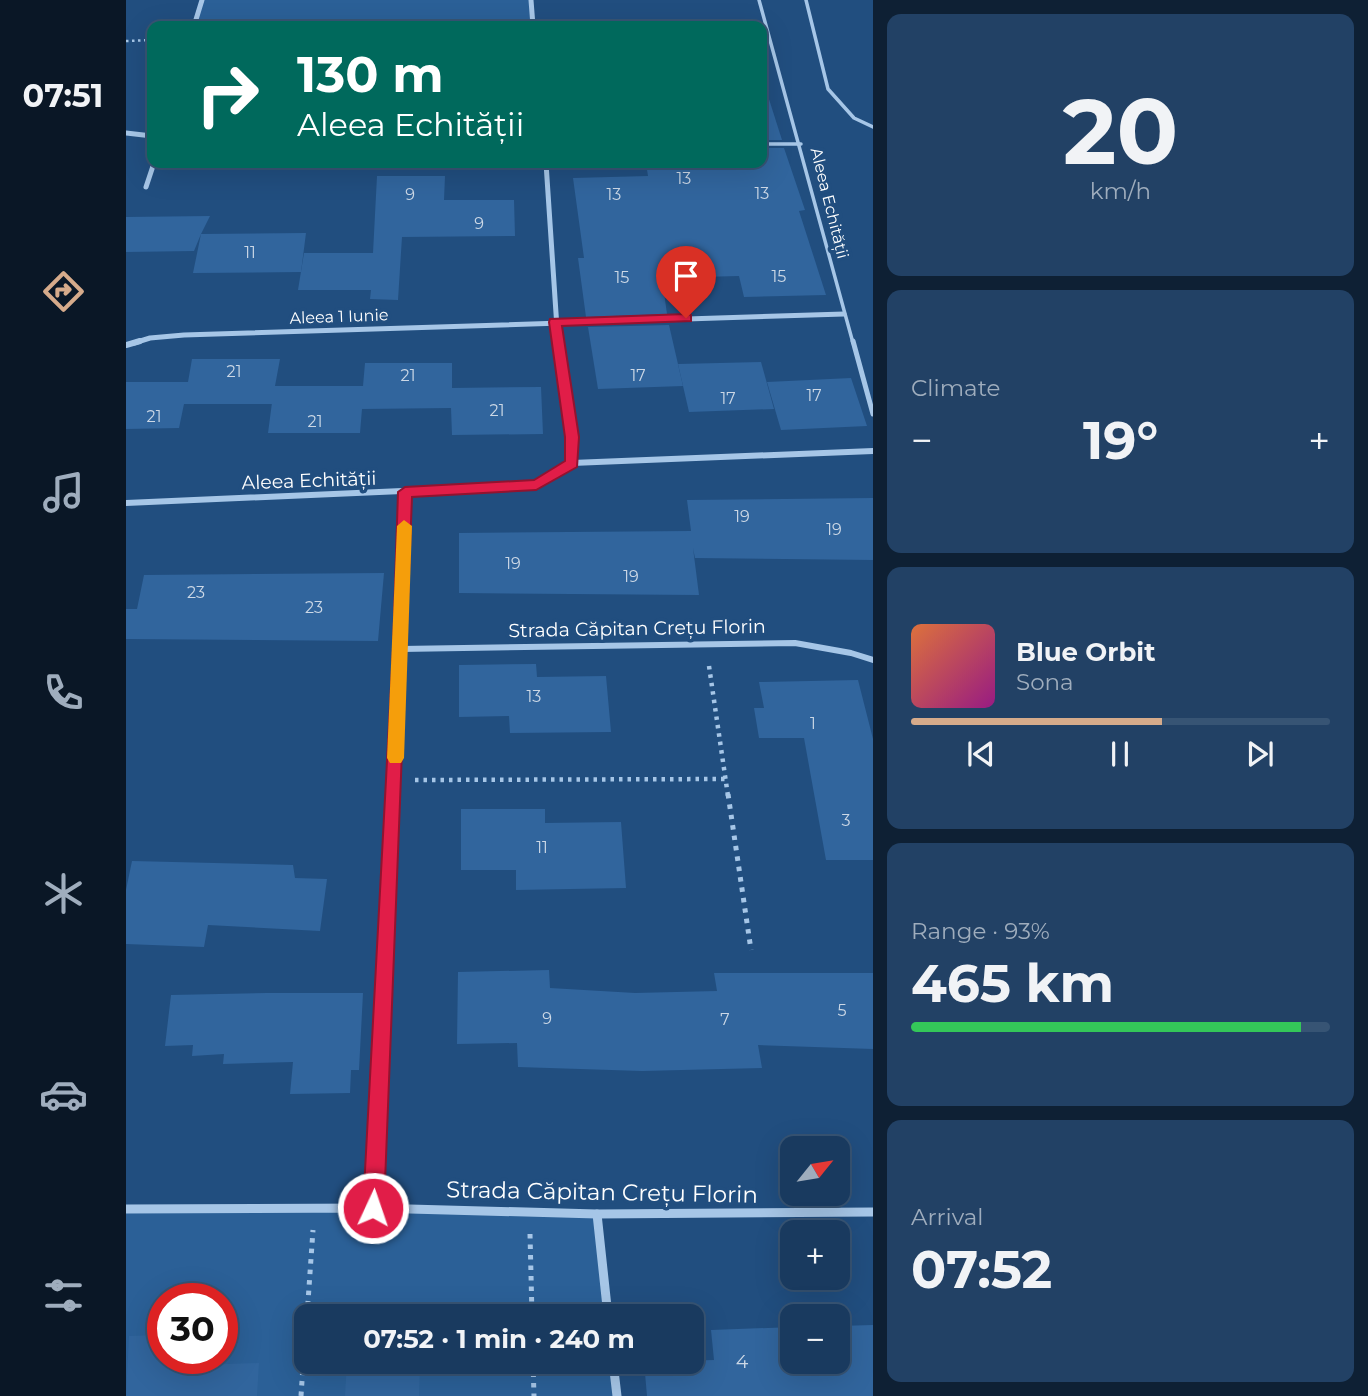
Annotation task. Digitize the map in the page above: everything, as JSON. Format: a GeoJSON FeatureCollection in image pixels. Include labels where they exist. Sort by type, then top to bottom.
{"type":"FeatureCollection","features":[{"type":"Feature","properties":{"kind":"street"},"geometry":{"type":"LineString","coordinates":[[196,21],[202,0]]}},
{"type":"Feature","properties":{"kind":"street"},"geometry":{"type":"LineString","coordinates":[[531,0],[533,21]]}},
{"type":"Feature","properties":{"kind":"street"},"geometry":{"type":"LineString","coordinates":[[126,133],[147,135]]}},
{"type":"Feature","properties":{"kind":"street"},"geometry":{"type":"LineString","coordinates":[[146,187],[152,168]]}},
{"type":"Feature","properties":{"kind":"street"},"geometry":{"type":"LineString","coordinates":[[546,168],[555,322],[572,437],[572,463]]}},
{"type":"Feature","properties":{"kind":"street","name":"Aleea 1 Iunie"},"geometry":{"type":"LineString","coordinates":[[126,345],[150,338],[184,335],[844,314]]}},
{"type":"Feature","properties":{"kind":"street","name":"Aleea Echității"},"geometry":{"type":"LineString","coordinates":[[126,503],[536,485],[572,463],[873,451]]}},
{"type":"Feature","properties":{"kind":"street"},"geometry":{"type":"LineString","coordinates":[[373,1208],[401,649],[405,492]]}},
{"type":"Feature","properties":{"kind":"street","name":"Strada Căpitan Crețu Florin"},"geometry":{"type":"LineString","coordinates":[[401,649],[795,643],[851,653],[873,660]]}},
{"type":"Feature","properties":{"kind":"street","name":"Strada Căpitan Crețu Florin"},"geometry":{"type":"LineString","coordinates":[[126,1209],[373,1208],[597,1214],[873,1212]]}},
{"type":"Feature","properties":{"kind":"street"},"geometry":{"type":"LineString","coordinates":[[597,1214],[607,1304]]}},
{"type":"Feature","properties":{"kind":"street"},"geometry":{"type":"LineString","coordinates":[[614,1374],[617,1396]]}},
{"type":"Feature","properties":{"kind":"lane","name":"Aleea Echității"},"geometry":{"type":"LineString","coordinates":[[759,0],[765,21]]}},
{"type":"Feature","properties":{"kind":"lane"},"geometry":{"type":"LineString","coordinates":[[806,0],[828,89],[854,118],[873,127]]}},
{"type":"Feature","properties":{"kind":"lane","name":"Aleea Echității"},"geometry":{"type":"LineString","coordinates":[[767,27],[873,414]]}},
{"type":"Feature","properties":{"kind":"lane"},"geometry":{"type":"LineString","coordinates":[[767,144],[801,144]]}},
{"type":"Feature","properties":{"kind":"path"},"geometry":{"type":"LineString","coordinates":[[126,41],[147,40]]}},
{"type":"Feature","properties":{"kind":"path"},"geometry":{"type":"LineString","coordinates":[[706,645],[751,950]]}},
{"type":"Feature","properties":{"kind":"path"},"geometry":{"type":"LineString","coordinates":[[395,780],[726,779]]}},
{"type":"Feature","properties":{"kind":"path"},"geometry":{"type":"LineString","coordinates":[[308,1304],[315,1208]]}},
{"type":"Feature","properties":{"kind":"path"},"geometry":{"type":"LineString","coordinates":[[529,1212],[532,1304]]}},
{"type":"Feature","properties":{"kind":"path"},"geometry":{"type":"LineString","coordinates":[[300,1396],[302,1374]]}},
{"type":"Feature","properties":{"kind":"path"},"geometry":{"type":"LineString","coordinates":[[533,1374],[534,1396]]}},
{"type":"Feature","properties":{"kind":"shaded area"},"geometry":{"type":"Polygon","coordinates":[[[202,0],[531,0],[533,21],[196,21],[202,0]]]}},
{"type":"Feature","properties":{"kind":"shaded area"},"geometry":{"type":"Polygon","coordinates":[[[126,1210],[597,1214],[607,1304],[294,1304],[294,1374],[614,1374],[617,1396],[126,1396],[126,1210]]]}},
{"type":"Feature","properties":{"kind":"building"},"geometry":{"type":"Polygon","coordinates":[[[768,96],[782,140],[767,140],[768,96]]]}},
{"type":"Feature","properties":{"kind":"building"},"geometry":{"type":"Polygon","coordinates":[[[767,148],[784,148],[805,210],[799,211],[826,295],[744,297],[739,276],[662,278],[667,314],[586,317],[578,258],[584,258],[573,178],[648,176],[647,168],[767,168],[767,148]]]}},
{"type":"Feature","properties":{"kind":"building"},"geometry":{"type":"Polygon","coordinates":[[[377,176],[445,176],[444,200],[514,200],[515,236],[402,237],[398,300],[370,299],[371,290],[298,290],[304,253],[373,253],[377,176]]]}},
{"type":"Feature","properties":{"kind":"building"},"geometry":{"type":"Polygon","coordinates":[[[210,216],[194,251],[126,252],[126,217],[210,216]]]}},
{"type":"Feature","properties":{"kind":"building"},"geometry":{"type":"Polygon","coordinates":[[[306,233],[301,272],[193,273],[201,234],[306,233]]]}},
{"type":"Feature","properties":{"kind":"building"},"geometry":{"type":"Polygon","coordinates":[[[669,325],[683,386],[598,389],[588,327],[669,325]]]}},
{"type":"Feature","properties":{"kind":"building"},"geometry":{"type":"Polygon","coordinates":[[[192,359],[280,359],[275,386],[363,386],[365,363],[452,363],[452,388],[541,387],[543,434],[452,435],[451,408],[362,409],[360,433],[268,433],[272,404],[184,404],[179,428],[126,429],[126,382],[188,382],[192,359]]]}},
{"type":"Feature","properties":{"kind":"building"},"geometry":{"type":"Polygon","coordinates":[[[761,362],[774,409],[689,412],[678,364],[761,362]]]}},
{"type":"Feature","properties":{"kind":"building"},"geometry":{"type":"Polygon","coordinates":[[[851,378],[867,426],[781,430],[767,382],[851,378]]]}},
{"type":"Feature","properties":{"kind":"building"},"geometry":{"type":"Polygon","coordinates":[[[873,498],[873,560],[695,558],[693,548],[699,595],[459,593],[459,533],[691,531],[687,500],[873,498]]]}},
{"type":"Feature","properties":{"kind":"building"},"geometry":{"type":"Polygon","coordinates":[[[384,573],[378,641],[126,639],[126,609],[137,609],[144,575],[384,573]]]}},
{"type":"Feature","properties":{"kind":"building"},"geometry":{"type":"Polygon","coordinates":[[[536,664],[537,677],[606,676],[611,732],[510,733],[509,716],[459,717],[459,665],[536,664]]]}},
{"type":"Feature","properties":{"kind":"building"},"geometry":{"type":"Polygon","coordinates":[[[858,680],[873,739],[873,860],[826,860],[804,738],[759,738],[754,708],[764,708],[759,682],[858,680]]]}},
{"type":"Feature","properties":{"kind":"building"},"geometry":{"type":"Polygon","coordinates":[[[461,809],[545,809],[545,823],[621,822],[626,888],[516,890],[516,870],[461,870],[461,809]]]}},
{"type":"Feature","properties":{"kind":"building"},"geometry":{"type":"Polygon","coordinates":[[[132,861],[293,865],[295,878],[327,879],[320,931],[208,925],[204,947],[126,944],[126,890],[132,861]]]}},
{"type":"Feature","properties":{"kind":"building"},"geometry":{"type":"Polygon","coordinates":[[[549,970],[550,988],[635,993],[717,991],[714,973],[873,973],[873,1049],[758,1045],[762,1068],[642,1071],[518,1067],[517,1043],[457,1044],[458,972],[549,970]]]}},
{"type":"Feature","properties":{"kind":"building"},"geometry":{"type":"Polygon","coordinates":[[[363,993],[359,1070],[351,1070],[350,1093],[290,1094],[293,1062],[223,1064],[224,1054],[192,1056],[193,1045],[165,1046],[171,995],[363,993]]]}},
{"type":"Feature","properties":{"kind":"building"},"geometry":{"type":"Polygon","coordinates":[[[873,1325],[873,1396],[647,1396],[645,1374],[704,1374],[704,1360],[714,1360],[711,1330],[780,1327],[780,1374],[850,1374],[850,1326],[873,1325]]]}},
{"type":"Feature","properties":{"kind":"building"},"geometry":{"type":"Polygon","coordinates":[[[147,1335],[147,1374],[238,1374],[238,1364],[259,1363],[257,1396],[126,1396],[129,1336],[147,1335]]]}},
{"type":"Feature","properties":{"kind":"building"},"geometry":{"type":"Polygon","coordinates":[[[346,1374],[420,1374],[419,1396],[345,1396],[346,1374]]]}},
{"type":"Feature","properties":{"kind":"slow traffic"},"geometry":{"type":"LineString","coordinates":[[396,758],[404,526]]}},
{"type":"Feature","properties":{"kind":"route"},"geometry":{"type":"LineString","coordinates":[[373,1208],[401,649],[405,492],[536,485],[572,463],[572,437],[555,322],[686,318]]}}]}
